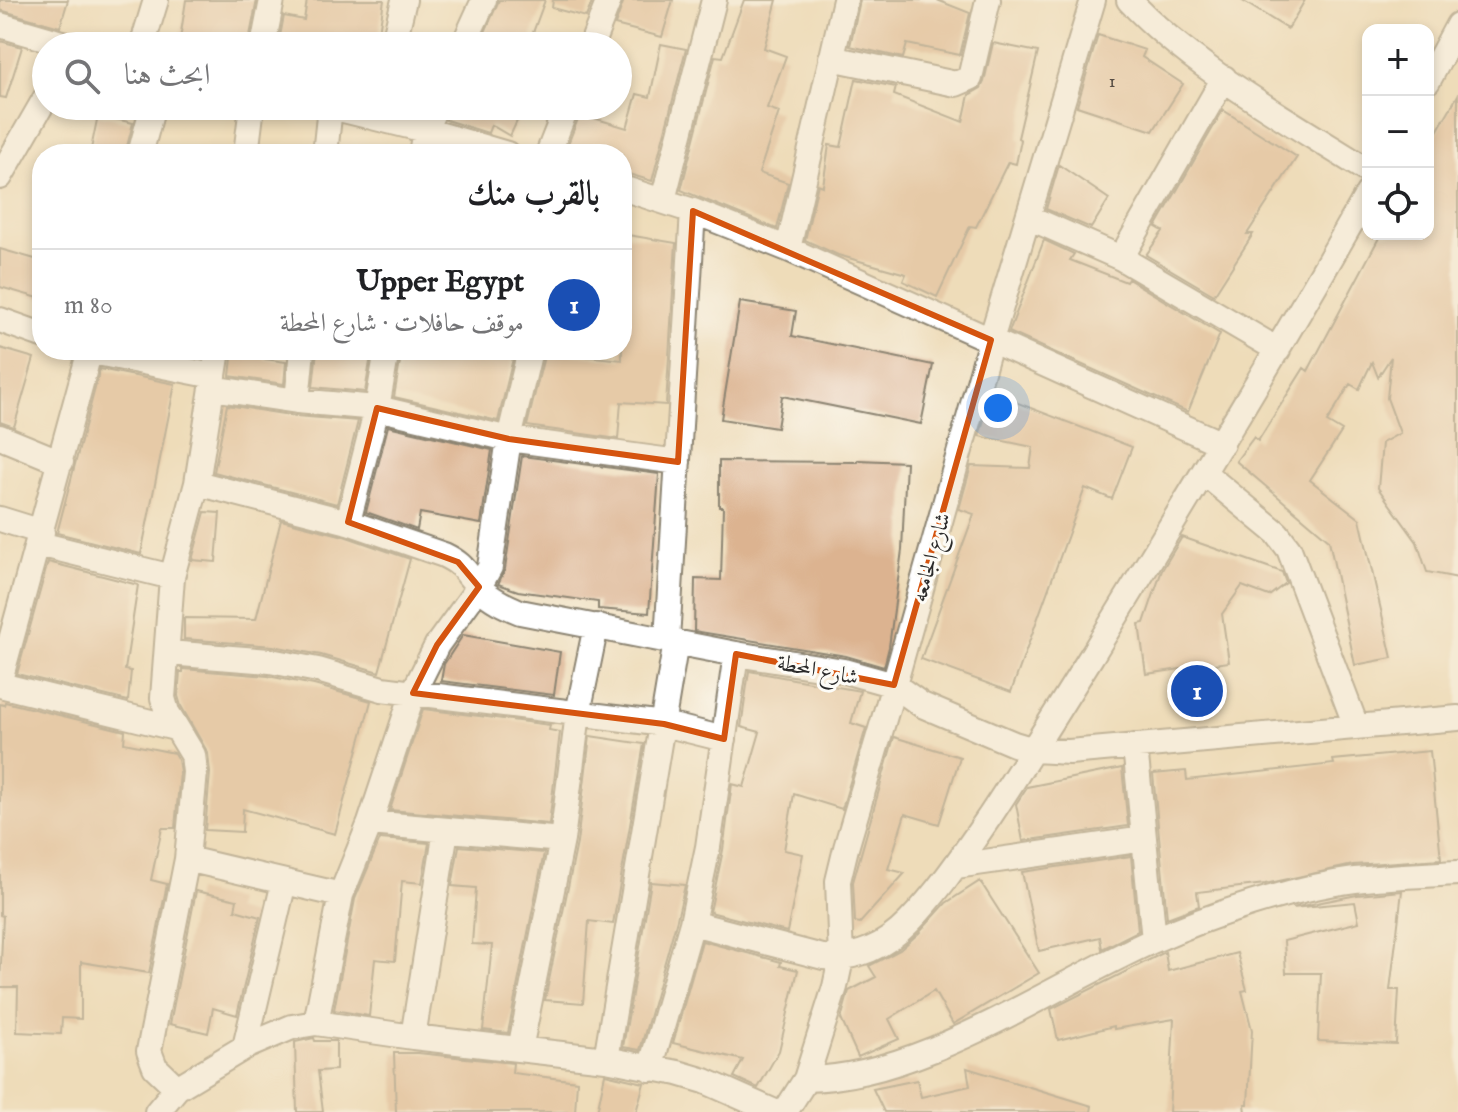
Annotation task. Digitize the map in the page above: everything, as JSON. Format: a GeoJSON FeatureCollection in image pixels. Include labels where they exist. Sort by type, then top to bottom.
{"type":"FeatureCollection","features":[{"type":"Feature","properties":{"kind":"street"},"geometry":{"type":"LineString","coordinates":[[146,32],[156,0]]}},
{"type":"Feature","properties":{"kind":"street"},"geometry":{"type":"LineString","coordinates":[[266,32],[272,0]]}},
{"type":"Feature","properties":{"kind":"street"},"geometry":{"type":"LineString","coordinates":[[396,32],[404,0]]}},
{"type":"Feature","properties":{"kind":"street"},"geometry":{"type":"LineString","coordinates":[[469,32],[484,0]]}},
{"type":"Feature","properties":{"kind":"street"},"geometry":{"type":"LineString","coordinates":[[596,32],[609,0]]}},
{"type":"Feature","properties":{"kind":"street"},"geometry":{"type":"LineString","coordinates":[[663,200],[714,0]]}},
{"type":"Feature","properties":{"kind":"street"},"geometry":{"type":"LineString","coordinates":[[788,249],[845,0]]}},
{"type":"Feature","properties":{"kind":"street"},"geometry":{"type":"LineString","coordinates":[[831,58],[956,84],[964,82],[970,78],[988,0]]}},
{"type":"Feature","properties":{"kind":"street","name":"شارع الجامعه"},"geometry":{"type":"LineString","coordinates":[[785,1112],[806,1079],[835,987],[841,959],[838,881],[991,340],[1093,0]]}},
{"type":"Feature","properties":{"kind":"street"},"geometry":{"type":"LineString","coordinates":[[1129,0],[1148,20],[1224,78],[1363,168]]}},
{"type":"Feature","properties":{"kind":"street"},"geometry":{"type":"LineString","coordinates":[[0,25],[32,34]]}},
{"type":"Feature","properties":{"kind":"street"},"geometry":{"type":"LineString","coordinates":[[1434,70],[1458,25]]}},
{"type":"Feature","properties":{"kind":"street"},"geometry":{"type":"LineString","coordinates":[[1121,258],[1224,78]]}},
{"type":"Feature","properties":{"kind":"street"},"geometry":{"type":"LineString","coordinates":[[0,177],[33,120]]}},
{"type":"Feature","properties":{"kind":"street"},"geometry":{"type":"LineString","coordinates":[[143,144],[149,120]]}},
{"type":"Feature","properties":{"kind":"street"},"geometry":{"type":"LineString","coordinates":[[247,144],[250,120]]}},
{"type":"Feature","properties":{"kind":"street"},"geometry":{"type":"LineString","coordinates":[[326,144],[327,120]]}},
{"type":"Feature","properties":{"kind":"street"},"geometry":{"type":"LineString","coordinates":[[399,120],[473,144]]}},
{"type":"Feature","properties":{"kind":"street"},"geometry":{"type":"LineString","coordinates":[[423,144],[430,120]]}},
{"type":"Feature","properties":{"kind":"street"},"geometry":{"type":"LineString","coordinates":[[552,144],[561,120]]}},
{"type":"Feature","properties":{"kind":"street"},"geometry":{"type":"LineString","coordinates":[[632,191],[693,211],[788,249],[1222,444]]}},
{"type":"Feature","properties":{"kind":"street"},"geometry":{"type":"LineString","coordinates":[[692,923],[841,959],[863,953],[887,941],[909,922],[956,866],[1034,750],[1222,444],[1362,203]]}},
{"type":"Feature","properties":{"kind":"street"},"geometry":{"type":"LineString","coordinates":[[606,1059],[664,724],[672,641],[678,462],[693,211]]}},
{"type":"Feature","properties":{"kind":"street"},"geometry":{"type":"LineString","coordinates":[[1028,217],[1121,258],[1278,350]]}},
{"type":"Feature","properties":{"kind":"street"},"geometry":{"type":"LineString","coordinates":[[0,320],[32,331]]}},
{"type":"Feature","properties":{"kind":"street"},"geometry":{"type":"LineString","coordinates":[[85,360],[61,462],[0,682],[175,728]]}},
{"type":"Feature","properties":{"kind":"street"},"geometry":{"type":"LineString","coordinates":[[124,360],[297,401],[377,408],[509,439],[678,462]]}},
{"type":"Feature","properties":{"kind":"street"},"geometry":{"type":"LineString","coordinates":[[177,1088],[155,1067],[149,1051],[187,859],[195,772],[193,755],[175,728],[163,698],[172,577],[197,483],[216,360]]}},
{"type":"Feature","properties":{"kind":"street"},"geometry":{"type":"LineString","coordinates":[[297,401],[301,360]]}},
{"type":"Feature","properties":{"kind":"street"},"geometry":{"type":"LineString","coordinates":[[348,522],[377,408],[385,360]]}},
{"type":"Feature","properties":{"kind":"street"},"geometry":{"type":"LineString","coordinates":[[316,1023],[341,895],[370,823],[413,693],[437,645],[490,567],[509,439],[528,360]]}},
{"type":"Feature","properties":{"kind":"street"},"geometry":{"type":"LineString","coordinates":[[0,437],[61,462]]}},
{"type":"Feature","properties":{"kind":"street"},"geometry":{"type":"LineString","coordinates":[[1204,473],[1254,512],[1289,549],[1356,726]]}},
{"type":"Feature","properties":{"kind":"street","name":"شارع المحطة"},"geometry":{"type":"LineString","coordinates":[[197,483],[348,522],[458,562],[479,587],[496,601],[520,612],[736,654],[844,671],[894,685],[922,705],[1034,750],[1069,752],[1458,718]]}},
{"type":"Feature","properties":{"kind":"street"},"geometry":{"type":"LineString","coordinates":[[0,519],[40,538],[172,577]]}},
{"type":"Feature","properties":{"kind":"street"},"geometry":{"type":"LineString","coordinates":[[520,1049],[562,840],[578,713],[596,626]]}},
{"type":"Feature","properties":{"kind":"street"},"geometry":{"type":"LineString","coordinates":[[168,653],[270,661],[318,670],[382,689],[664,724],[724,739]]}},
{"type":"Feature","properties":{"kind":"street"},"geometry":{"type":"LineString","coordinates":[[650,1069],[692,923],[708,847],[736,654]]}},
{"type":"Feature","properties":{"kind":"street"},"geometry":{"type":"LineString","coordinates":[[1135,746],[1154,940]]}},
{"type":"Feature","properties":{"kind":"street"},"geometry":{"type":"LineString","coordinates":[[370,823],[562,840]]}},
{"type":"Feature","properties":{"kind":"street"},"geometry":{"type":"LineString","coordinates":[[413,1037],[446,830]]}},
{"type":"Feature","properties":{"kind":"street"},"geometry":{"type":"LineString","coordinates":[[956,866],[1144,839]]}},
{"type":"Feature","properties":{"kind":"street"},"geometry":{"type":"LineString","coordinates":[[187,859],[341,895]]}},
{"type":"Feature","properties":{"kind":"street"},"geometry":{"type":"LineString","coordinates":[[806,1079],[859,1074],[922,1053],[1154,940],[1233,911],[1354,880],[1458,873]]}},
{"type":"Feature","properties":{"kind":"street"},"geometry":{"type":"LineString","coordinates":[[245,1047],[284,882]]}},
{"type":"Feature","properties":{"kind":"street"},"geometry":{"type":"LineString","coordinates":[[157,1112],[177,1088],[245,1047],[292,1027],[316,1023],[606,1059],[705,1081],[775,1112]]}},
{"type":"Feature","properties":{"kind":"highlighted area"},"geometry":{"type":"Polygon","coordinates":[[[693,211],[991,340],[894,685],[736,654],[724,739],[664,724],[413,693],[437,645],[479,587],[458,562],[348,522],[377,408],[509,439],[678,462],[693,211]]]}},
{"type":"Feature","properties":{"kind":"building"},"geometry":{"type":"Polygon","coordinates":[[[0,0],[68,0],[60,27],[0,10],[0,0]]]}},
{"type":"Feature","properties":{"kind":"building"},"geometry":{"type":"Polygon","coordinates":[[[186,0],[257,0],[251,32],[181,32],[186,0]]]}},
{"type":"Feature","properties":{"kind":"building"},"geometry":{"type":"Polygon","coordinates":[[[307,0],[384,0],[379,32],[281,32],[284,16],[304,20],[307,0]]]}},
{"type":"Feature","properties":{"kind":"building"},"geometry":{"type":"Polygon","coordinates":[[[499,0],[545,0],[533,32],[485,32],[499,0]]]}},
{"type":"Feature","properties":{"kind":"building"},"geometry":{"type":"Polygon","coordinates":[[[553,0],[593,0],[586,17],[552,8],[553,0]]]}},
{"type":"Feature","properties":{"kind":"building"},"geometry":{"type":"Polygon","coordinates":[[[624,0],[673,0],[662,37],[615,25],[624,0]]]}},
{"type":"Feature","properties":{"kind":"building"},"geometry":{"type":"Polygon","coordinates":[[[744,0],[777,0],[764,48],[786,56],[767,108],[779,112],[759,173],[788,183],[777,229],[681,190],[715,56],[723,57],[744,0]]]}},
{"type":"Feature","properties":{"kind":"building"},"geometry":{"type":"Polygon","coordinates":[[[860,0],[937,0],[970,13],[960,55],[907,44],[903,58],[850,46],[860,0]]]}},
{"type":"Feature","properties":{"kind":"building"},"geometry":{"type":"Polygon","coordinates":[[[1241,0],[1305,0],[1288,29],[1241,0]]]}},
{"type":"Feature","properties":{"kind":"building"},"geometry":{"type":"Polygon","coordinates":[[[1098,35],[1145,50],[1142,57],[1183,84],[1153,131],[1077,106],[1098,35]]]}},
{"type":"Feature","properties":{"kind":"building"},"geometry":{"type":"Polygon","coordinates":[[[0,41],[22,47],[6,98],[0,97],[0,41]]]}},
{"type":"Feature","properties":{"kind":"building"},"geometry":{"type":"Polygon","coordinates":[[[993,43],[1038,52],[1018,138],[1021,140],[1016,164],[1008,162],[976,227],[970,226],[937,297],[903,281],[906,274],[838,255],[805,240],[818,184],[823,186],[829,145],[841,147],[856,79],[896,87],[894,95],[963,122],[969,95],[981,88],[984,82],[993,43]]]}},
{"type":"Feature","properties":{"kind":"building"},"geometry":{"type":"Polygon","coordinates":[[[661,44],[686,49],[652,181],[632,175],[632,144],[568,144],[578,120],[600,120],[627,128],[632,120],[637,94],[650,97],[661,44]]]}},
{"type":"Feature","properties":{"kind":"building"},"geometry":{"type":"Polygon","coordinates":[[[1458,95],[1458,578],[1427,572],[1417,542],[1378,488],[1382,443],[1400,433],[1387,398],[1391,357],[1378,377],[1372,362],[1359,389],[1350,384],[1327,422],[1342,431],[1310,480],[1360,519],[1392,658],[1355,665],[1329,540],[1236,461],[1254,437],[1258,441],[1304,368],[1308,371],[1378,240],[1434,240],[1434,137],[1458,95]]]}},
{"type":"Feature","properties":{"kind":"building"},"geometry":{"type":"Polygon","coordinates":[[[1223,110],[1297,157],[1247,234],[1253,234],[1214,295],[1146,255],[1163,231],[1156,227],[1223,110]]]}},
{"type":"Feature","properties":{"kind":"building"},"geometry":{"type":"Polygon","coordinates":[[[97,120],[133,123],[128,144],[92,144],[97,120]]]}},
{"type":"Feature","properties":{"kind":"building"},"geometry":{"type":"Polygon","coordinates":[[[446,120],[517,120],[510,136],[491,125],[488,133],[446,120]]]}},
{"type":"Feature","properties":{"kind":"building"},"geometry":{"type":"Polygon","coordinates":[[[1059,165],[1109,199],[1091,228],[1046,209],[1059,165]]]}},
{"type":"Feature","properties":{"kind":"building"},"geometry":{"type":"Polygon","coordinates":[[[632,236],[676,243],[666,405],[621,402],[618,439],[527,426],[543,360],[632,360],[632,236]]]}},
{"type":"Feature","properties":{"kind":"building"},"geometry":{"type":"Polygon","coordinates":[[[1044,240],[1074,254],[1070,260],[1126,282],[1128,279],[1220,334],[1188,412],[1009,332],[1044,240]]]}},
{"type":"Feature","properties":{"kind":"building"},"geometry":{"type":"Polygon","coordinates":[[[0,249],[32,258],[32,296],[0,287],[0,249]]]}},
{"type":"Feature","properties":{"kind":"building"},"geometry":{"type":"Polygon","coordinates":[[[740,302],[796,311],[792,336],[933,365],[921,424],[782,396],[777,428],[721,419],[740,302]]]}},
{"type":"Feature","properties":{"kind":"building"},"geometry":{"type":"Polygon","coordinates":[[[0,348],[33,360],[14,427],[0,422],[0,348]]]}},
{"type":"Feature","properties":{"kind":"building"},"geometry":{"type":"Polygon","coordinates":[[[232,360],[286,362],[284,384],[230,376],[232,360]]]}},
{"type":"Feature","properties":{"kind":"building"},"geometry":{"type":"Polygon","coordinates":[[[316,360],[370,360],[365,392],[313,387],[316,360]]]}},
{"type":"Feature","properties":{"kind":"building"},"geometry":{"type":"Polygon","coordinates":[[[400,360],[513,360],[498,421],[394,397],[400,360]]]}},
{"type":"Feature","properties":{"kind":"building"},"geometry":{"type":"Polygon","coordinates":[[[100,369],[175,384],[141,554],[57,533],[100,369]]]}},
{"type":"Feature","properties":{"kind":"building"},"geometry":{"type":"Polygon","coordinates":[[[992,393],[1132,447],[1112,499],[1085,488],[1011,692],[921,659],[974,514],[959,509],[971,466],[1030,468],[1033,447],[979,436],[992,393]]]}},
{"type":"Feature","properties":{"kind":"building"},"geometry":{"type":"Polygon","coordinates":[[[227,405],[296,416],[358,421],[337,504],[214,472],[227,405]]]}},
{"type":"Feature","properties":{"kind":"building"},"geometry":{"type":"Polygon","coordinates":[[[388,426],[492,450],[481,524],[420,513],[417,530],[366,512],[388,426]]]}},
{"type":"Feature","properties":{"kind":"building"},"geometry":{"type":"Polygon","coordinates":[[[522,456],[659,474],[649,613],[598,609],[598,602],[518,591],[498,584],[505,569],[522,456]]]}},
{"type":"Feature","properties":{"kind":"building"},"geometry":{"type":"Polygon","coordinates":[[[719,461],[906,462],[902,550],[884,667],[846,656],[694,631],[695,579],[721,580],[723,507],[719,507],[719,461]]]}},
{"type":"Feature","properties":{"kind":"building"},"geometry":{"type":"Polygon","coordinates":[[[205,512],[220,513],[216,562],[192,560],[205,512]]]}},
{"type":"Feature","properties":{"kind":"building"},"geometry":{"type":"Polygon","coordinates":[[[281,520],[344,536],[410,559],[379,672],[321,655],[273,646],[184,639],[184,618],[256,619],[281,520]]]}},
{"type":"Feature","properties":{"kind":"building"},"geometry":{"type":"Polygon","coordinates":[[[1182,537],[1282,572],[1286,583],[1269,596],[1242,586],[1222,614],[1229,662],[1146,674],[1139,624],[1144,623],[1162,570],[1182,537]]]}},
{"type":"Feature","properties":{"kind":"building"},"geometry":{"type":"Polygon","coordinates":[[[48,562],[138,585],[125,670],[131,671],[128,701],[17,674],[48,562]]]}},
{"type":"Feature","properties":{"kind":"building"},"geometry":{"type":"Polygon","coordinates":[[[463,635],[560,652],[554,695],[441,681],[444,664],[463,635]]]}},
{"type":"Feature","properties":{"kind":"building"},"geometry":{"type":"Polygon","coordinates":[[[183,669],[268,676],[371,701],[335,834],[243,809],[242,832],[205,830],[210,773],[208,753],[178,696],[180,672],[183,669]]]}},
{"type":"Feature","properties":{"kind":"building"},"geometry":{"type":"Polygon","coordinates":[[[749,671],[860,691],[851,723],[866,728],[842,809],[794,794],[784,850],[803,854],[787,932],[710,912],[732,784],[744,787],[760,732],[741,727],[749,671]]]}},
{"type":"Feature","properties":{"kind":"building"},"geometry":{"type":"Polygon","coordinates":[[[5,702],[125,731],[124,743],[174,753],[178,760],[180,772],[175,828],[162,828],[151,880],[167,884],[149,973],[81,962],[81,1019],[62,1018],[61,1034],[17,1032],[18,987],[0,987],[3,916],[0,915],[0,704],[4,705],[5,702]]]}},
{"type":"Feature","properties":{"kind":"building"},"geometry":{"type":"Polygon","coordinates":[[[423,709],[550,725],[549,730],[560,732],[549,824],[390,810],[423,709]]]}},
{"type":"Feature","properties":{"kind":"building"},"geometry":{"type":"Polygon","coordinates":[[[590,736],[644,744],[613,924],[589,921],[583,1003],[545,1000],[577,843],[590,736]]]}},
{"type":"Feature","properties":{"kind":"building"},"geometry":{"type":"Polygon","coordinates":[[[894,737],[960,757],[939,824],[905,814],[888,869],[905,873],[860,923],[855,922],[853,882],[894,737]]]}},
{"type":"Feature","properties":{"kind":"building"},"geometry":{"type":"Polygon","coordinates":[[[1430,751],[1441,859],[1353,865],[1265,884],[1197,892],[1199,906],[1167,918],[1153,774],[1186,771],[1187,780],[1334,764],[1333,760],[1430,751]]]}},
{"type":"Feature","properties":{"kind":"building"},"geometry":{"type":"Polygon","coordinates":[[[1122,768],[1128,826],[1023,841],[1016,804],[1027,787],[1122,768]]]}},
{"type":"Feature","properties":{"kind":"building"},"geometry":{"type":"Polygon","coordinates":[[[380,839],[429,843],[422,883],[402,881],[395,961],[375,959],[369,1016],[334,1010],[355,899],[380,839]]]}},
{"type":"Feature","properties":{"kind":"building"},"geometry":{"type":"Polygon","coordinates":[[[459,846],[544,853],[508,1033],[483,1030],[492,945],[472,944],[476,888],[452,886],[459,846]]]}},
{"type":"Feature","properties":{"kind":"building"},"geometry":{"type":"Polygon","coordinates":[[[1131,856],[1138,931],[1102,949],[1100,937],[1039,951],[1022,872],[1131,856]]]}},
{"type":"Feature","properties":{"kind":"building"},"geometry":{"type":"Polygon","coordinates":[[[980,881],[1039,973],[953,1024],[934,991],[889,1019],[899,1039],[858,1057],[841,1019],[849,991],[876,977],[869,966],[900,950],[946,903],[980,881]]]}},
{"type":"Feature","properties":{"kind":"building"},"geometry":{"type":"Polygon","coordinates":[[[651,882],[685,885],[640,1050],[623,1047],[651,882]]]}},
{"type":"Feature","properties":{"kind":"building"},"geometry":{"type":"Polygon","coordinates":[[[196,891],[237,900],[235,910],[260,917],[237,1015],[213,1008],[208,1033],[170,1024],[196,891]]]}},
{"type":"Feature","properties":{"kind":"building"},"geometry":{"type":"Polygon","coordinates":[[[1402,891],[1390,990],[1399,990],[1396,1044],[1318,1041],[1321,973],[1286,973],[1284,941],[1359,922],[1355,902],[1292,908],[1357,895],[1402,891]]]}},
{"type":"Feature","properties":{"kind":"building"},"geometry":{"type":"Polygon","coordinates":[[[702,941],[781,962],[780,966],[798,970],[779,1051],[758,1088],[734,1077],[743,1060],[673,1043],[702,941]]]}},
{"type":"Feature","properties":{"kind":"building"},"geometry":{"type":"Polygon","coordinates":[[[1165,952],[1168,971],[1237,953],[1247,990],[1242,991],[1252,1030],[1246,1112],[1169,1112],[1174,1019],[1114,1029],[1114,1026],[1058,1040],[1051,1009],[1165,952]]]}},
{"type":"Feature","properties":{"kind":"building"},"geometry":{"type":"Polygon","coordinates":[[[314,1038],[315,1041],[336,1041],[336,1070],[318,1071],[323,1112],[297,1112],[295,1042],[314,1038]]]}},
{"type":"Feature","properties":{"kind":"building"},"geometry":{"type":"Polygon","coordinates":[[[394,1053],[513,1063],[512,1073],[577,1081],[575,1112],[396,1112],[394,1053]]]}},
{"type":"Feature","properties":{"kind":"building"},"geometry":{"type":"Polygon","coordinates":[[[967,1068],[1092,1106],[1091,1112],[884,1112],[873,1089],[917,1080],[921,1097],[970,1086],[967,1068]]]}},
{"type":"Feature","properties":{"kind":"building"},"geometry":{"type":"Polygon","coordinates":[[[605,1074],[644,1083],[636,1112],[597,1112],[605,1074]]]}},
{"type":"Feature","properties":{"kind":"place","name":"Upper Egypt"},"geometry":{"type":"Point","coordinates":[1197,691]}}]}
